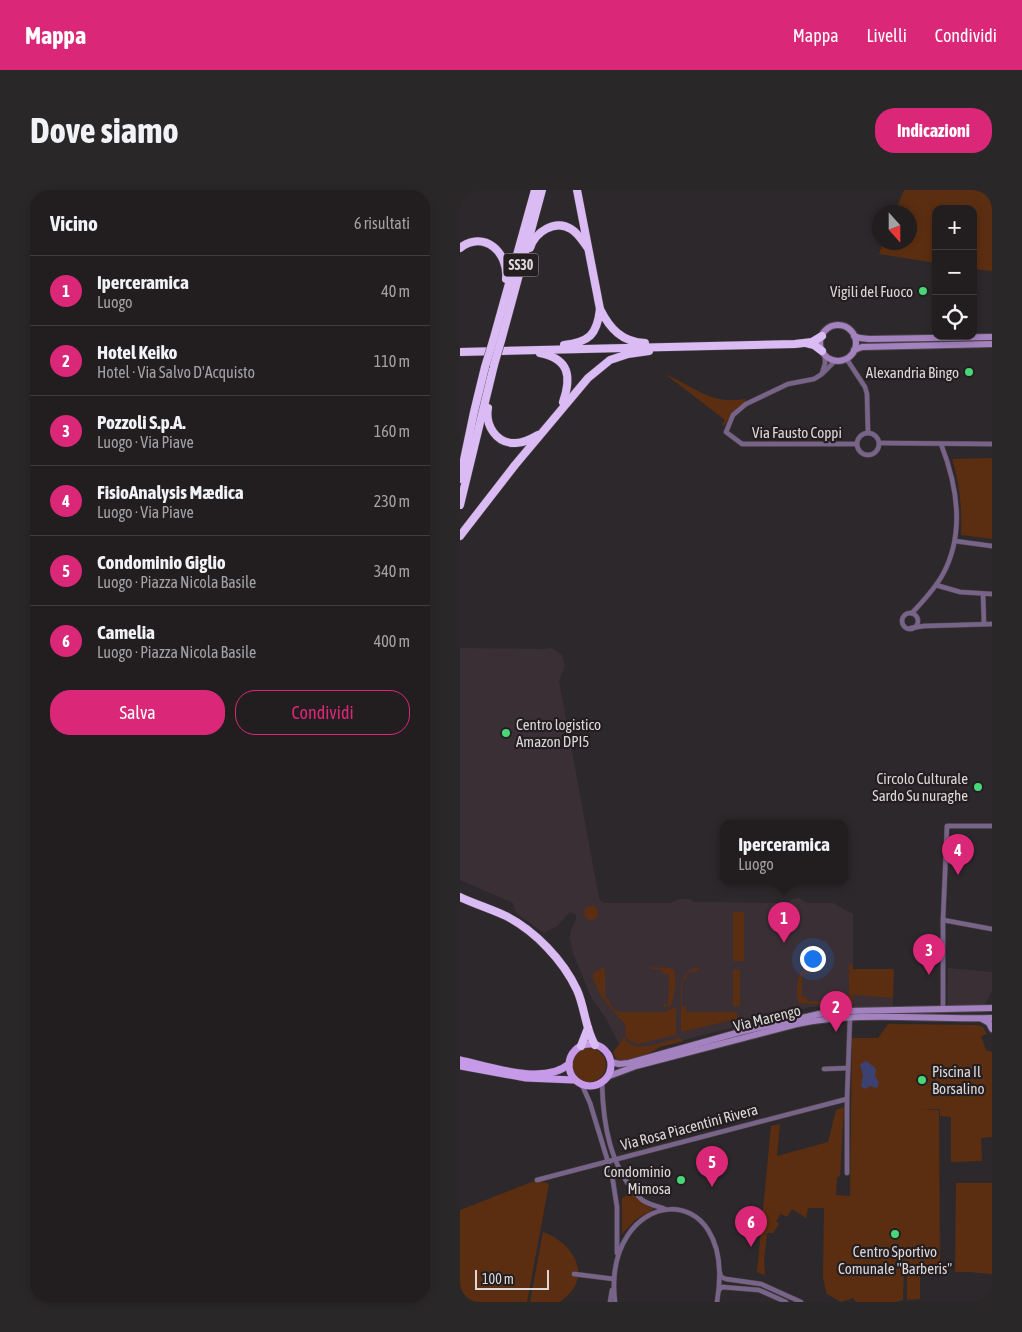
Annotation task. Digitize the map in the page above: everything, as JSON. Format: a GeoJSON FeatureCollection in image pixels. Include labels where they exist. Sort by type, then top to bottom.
{"type":"FeatureCollection","features":[{"type":"Feature","properties":{"kind":"highway","name":"SS30"},"geometry":{"type":"LineString","coordinates":[[460,479],[471,428],[497,341],[534,190]]}},
{"type":"Feature","properties":{"kind":"highway","name":"SS30"},"geometry":{"type":"LineString","coordinates":[[507,302],[542,190]]}},
{"type":"Feature","properties":{"kind":"highway"},"geometry":{"type":"LineString","coordinates":[[577,190],[600,309],[607,323],[614,332],[623,338],[643,343],[670,346]]}},
{"type":"Feature","properties":{"kind":"highway"},"geometry":{"type":"LineString","coordinates":[[507,302],[518,288],[531,243],[543,230],[551,227],[567,227],[578,235],[588,248]]}},
{"type":"Feature","properties":{"kind":"highway"},"geometry":{"type":"LineString","coordinates":[[460,248],[472,241],[481,241],[489,244],[502,255],[507,270],[507,302]]}},
{"type":"Feature","properties":{"kind":"highway"},"geometry":{"type":"LineString","coordinates":[[528,350],[582,342],[593,333],[597,326],[600,309]]}},
{"type":"Feature","properties":{"kind":"highway"},"geometry":{"type":"LineString","coordinates":[[806,343],[822,336]]}},
{"type":"Feature","properties":{"kind":"highway"},"geometry":{"type":"LineString","coordinates":[[460,352],[806,343],[814,345],[824,353]]}},
{"type":"Feature","properties":{"kind":"highway"},"geometry":{"type":"LineString","coordinates":[[460,536],[561,408],[588,378],[610,360],[628,354],[670,346]]}},
{"type":"Feature","properties":{"kind":"highway"},"geometry":{"type":"LineString","coordinates":[[528,350],[551,356],[564,366],[569,381],[568,390],[561,408]]}},
{"type":"Feature","properties":{"kind":"highway","name":"SS30"},"geometry":{"type":"LineString","coordinates":[[460,505],[491,374],[490,366]]}},
{"type":"Feature","properties":{"kind":"highway"},"geometry":{"type":"LineString","coordinates":[[491,374],[494,380],[486,416],[493,432],[504,441],[512,443],[526,441],[542,432]]}},
{"type":"Feature","properties":{"kind":"highway"},"geometry":{"type":"LineString","coordinates":[[460,453],[471,428]]}},
{"type":"Feature","properties":{"kind":"highway"},"geometry":{"type":"LineString","coordinates":[[461,898],[508,917],[548,948],[569,975],[576,988],[595,1045]]}},
{"type":"Feature","properties":{"kind":"highway"},"geometry":{"type":"LineString","coordinates":[[581,1046],[588,1028]]}},
{"type":"Feature","properties":{"kind":"main road"},"geometry":{"type":"LineString","coordinates":[[854,350],[856,343],[854,336],[847,327],[837,325],[828,328],[822,336],[820,342],[824,353],[836,360],[846,358],[854,350],[862,347],[992,344]]}},
{"type":"Feature","properties":{"kind":"main road"},"geometry":{"type":"LineString","coordinates":[[854,336],[869,339],[992,337]]}},
{"type":"Feature","properties":{"kind":"main road"},"geometry":{"type":"LineString","coordinates":[[983,1008],[987,1007],[992,1000]]}},
{"type":"Feature","properties":{"kind":"main road"},"geometry":{"type":"LineString","coordinates":[[612,1062],[629,1064],[750,1030],[819,1014],[983,1008],[992,1009],[992,1025]]}},
{"type":"Feature","properties":{"kind":"main road","name":"Via Marengo"},"geometry":{"type":"LineString","coordinates":[[609,1076],[625,1069],[797,1024],[828,1019],[992,1017]]}},
{"type":"Feature","properties":{"kind":"main road"},"geometry":{"type":"LineString","coordinates":[[979,1018],[987,1021],[992,1029]]}},
{"type":"Feature","properties":{"kind":"main road"},"geometry":{"type":"LineString","coordinates":[[588,1044],[595,1045],[606,1051],[612,1062],[609,1076],[602,1083],[593,1087],[582,1085],[574,1080],[570,1073],[569,1064],[572,1054],[581,1046],[588,1044]]}},
{"type":"Feature","properties":{"kind":"main road"},"geometry":{"type":"LineString","coordinates":[[460,1060],[513,1071],[539,1074],[556,1072],[569,1064]]}},
{"type":"Feature","properties":{"kind":"main road"},"geometry":{"type":"LineString","coordinates":[[460,1066],[526,1078],[574,1080]]}},
{"type":"Feature","properties":{"kind":"street"},"geometry":{"type":"LineString","coordinates":[[819,376],[825,364],[824,353]]}},
{"type":"Feature","properties":{"kind":"street"},"geometry":{"type":"LineString","coordinates":[[846,358],[865,387],[867,394],[868,433],[876,437],[879,443]]}},
{"type":"Feature","properties":{"kind":"street"},"geometry":{"type":"LineString","coordinates":[[819,376],[836,360]]}},
{"type":"Feature","properties":{"kind":"street","name":"Via Fausto Coppi"},"geometry":{"type":"LineString","coordinates":[[819,376],[811,380],[788,384],[749,402],[733,415],[726,431],[744,445],[857,444]]}},
{"type":"Feature","properties":{"kind":"street","name":"Via Fausto Coppi"},"geometry":{"type":"LineString","coordinates":[[868,433],[861,435],[857,444],[859,450],[868,455],[875,452],[879,443],[992,444]]}},
{"type":"Feature","properties":{"kind":"street"},"geometry":{"type":"LineString","coordinates":[[941,444],[950,469],[956,495],[955,541],[949,562],[936,586],[912,613],[905,615],[902,621],[905,626],[911,628],[992,624]]}},
{"type":"Feature","properties":{"kind":"street"},"geometry":{"type":"LineString","coordinates":[[955,541],[992,546]]}},
{"type":"Feature","properties":{"kind":"street"},"geometry":{"type":"LineString","coordinates":[[936,586],[960,592],[992,594]]}},
{"type":"Feature","properties":{"kind":"street"},"geometry":{"type":"LineString","coordinates":[[983,594],[984,624]]}},
{"type":"Feature","properties":{"kind":"street"},"geometry":{"type":"LineString","coordinates":[[912,613],[921,623],[929,626]]}},
{"type":"Feature","properties":{"kind":"street"},"geometry":{"type":"LineString","coordinates":[[911,628],[916,624],[917,618]]}},
{"type":"Feature","properties":{"kind":"street"},"geometry":{"type":"LineString","coordinates":[[943,1010],[943,920],[947,826],[992,826]]}},
{"type":"Feature","properties":{"kind":"street"},"geometry":{"type":"LineString","coordinates":[[943,920],[992,929]]}},
{"type":"Feature","properties":{"kind":"street"},"geometry":{"type":"LineString","coordinates":[[846,1173],[846,1099],[850,1018]]}},
{"type":"Feature","properties":{"kind":"street"},"geometry":{"type":"LineString","coordinates":[[824,1069],[848,1068]]}},
{"type":"Feature","properties":{"kind":"street"},"geometry":{"type":"LineString","coordinates":[[602,1083],[607,1132],[615,1159],[620,1173],[641,1200],[664,1209],[679,1210],[697,1216],[709,1229],[716,1245],[721,1277],[761,1284],[801,1302]]}},
{"type":"Feature","properties":{"kind":"street"},"geometry":{"type":"LineString","coordinates":[[582,1085],[590,1104],[612,1175],[617,1206],[617,1256],[610,1302]]}},
{"type":"Feature","properties":{"kind":"street","name":"Via Rosa Piacentini Rivera"},"geometry":{"type":"LineString","coordinates":[[538,1180],[607,1160],[846,1099]]}},
{"type":"Feature","properties":{"kind":"street"},"geometry":{"type":"LineString","coordinates":[[617,1256],[625,1237],[639,1222],[653,1212],[664,1209]]}},
{"type":"Feature","properties":{"kind":"street"},"geometry":{"type":"LineString","coordinates":[[717,1302],[720,1272]]}},
{"type":"Feature","properties":{"kind":"street"},"geometry":{"type":"LineString","coordinates":[[574,1274],[614,1279]]}},
{"type":"Feature","properties":{"kind":"street"},"geometry":{"type":"LineString","coordinates":[[614,1279],[615,1302]]}},
{"type":"Feature","properties":{"kind":"street"},"geometry":{"type":"LineString","coordinates":[[718,1291],[722,1286],[753,1289],[786,1302]]}},
{"type":"Feature","properties":{"kind":"shaded area"},"geometry":{"type":"Polygon","coordinates":[[[904,190],[992,190],[992,271],[977,269],[977,205],[932,205],[932,262],[879,254],[880,250],[917,250],[917,205],[898,205],[904,190]]]}},
{"type":"Feature","properties":{"kind":"shaded area"},"geometry":{"type":"Polygon","coordinates":[[[665,374],[712,397],[733,400],[745,399],[746,401],[733,412],[724,426],[722,424],[725,420],[665,374]]]}},
{"type":"Feature","properties":{"kind":"shaded area"},"geometry":{"type":"Polygon","coordinates":[[[992,458],[992,539],[961,535],[960,496],[952,459],[992,458]]]}},
{"type":"Feature","properties":{"kind":"shaded area"},"geometry":{"type":"Polygon","coordinates":[[[460,648],[552,648],[562,655],[565,665],[559,681],[601,901],[604,903],[670,903],[679,899],[689,899],[694,902],[787,903],[792,899],[799,898],[807,903],[833,903],[853,914],[853,994],[893,998],[893,1008],[811,1007],[661,1046],[627,1060],[607,1020],[591,997],[573,953],[570,938],[576,915],[570,912],[556,927],[544,933],[516,913],[513,903],[460,880],[460,648]]]}},
{"type":"Feature","properties":{"kind":"shaded area"},"geometry":{"type":"Polygon","coordinates":[[[588,906],[594,906],[598,913],[594,920],[588,920],[584,916],[584,910],[588,906]]]}},
{"type":"Feature","properties":{"kind":"shaded area"},"geometry":{"type":"Polygon","coordinates":[[[733,912],[744,912],[744,961],[733,961],[733,912]]]}},
{"type":"Feature","properties":{"kind":"shaded area"},"geometry":{"type":"Polygon","coordinates":[[[849,964],[852,964],[853,969],[894,969],[893,998],[853,995],[853,1003],[847,1006],[799,1003],[797,994],[798,979],[802,971],[814,968],[818,968],[818,972],[809,972],[802,975],[802,997],[806,997],[808,1001],[849,1001],[849,964]]]}},
{"type":"Feature","properties":{"kind":"shaded area"},"geometry":{"type":"Polygon","coordinates":[[[651,967],[674,970],[675,988],[671,1006],[664,1006],[664,1004],[668,1004],[669,974],[664,974],[660,969],[651,969],[651,967]]]}},
{"type":"Feature","properties":{"kind":"shaded area"},"geometry":{"type":"Polygon","coordinates":[[[601,968],[605,968],[605,998],[608,999],[612,1008],[619,1012],[665,1012],[676,1007],[676,1035],[638,1044],[630,1041],[626,1037],[625,1024],[607,1004],[593,979],[594,972],[601,970],[601,968]]]}},
{"type":"Feature","properties":{"kind":"shaded area"},"geometry":{"type":"Polygon","coordinates":[[[694,968],[699,968],[699,971],[690,972],[686,979],[682,979],[682,1006],[686,1007],[686,1012],[737,1012],[737,1019],[681,1032],[681,980],[688,972],[694,968]]]}},
{"type":"Feature","properties":{"kind":"shaded area"},"geometry":{"type":"Polygon","coordinates":[[[948,968],[992,972],[992,991],[984,1005],[947,1008],[948,968]]]}},
{"type":"Feature","properties":{"kind":"shaded area"},"geometry":{"type":"Polygon","coordinates":[[[733,970],[740,970],[740,1006],[733,1006],[733,970]]]}},
{"type":"Feature","properties":{"kind":"shaded area"},"geometry":{"type":"Polygon","coordinates":[[[888,1024],[978,1025],[983,1027],[987,1034],[981,1036],[986,1050],[992,1052],[992,1137],[981,1138],[982,1161],[951,1162],[951,1117],[940,1116],[940,1109],[920,1109],[939,1110],[940,1273],[915,1274],[920,1274],[920,1299],[907,1300],[907,1274],[904,1273],[903,1300],[895,1302],[856,1302],[853,1298],[841,1302],[827,1294],[823,1278],[824,1208],[808,1208],[806,1218],[792,1209],[787,1217],[781,1214],[776,1221],[779,1224],[773,1233],[767,1233],[764,1261],[765,1275],[757,1272],[771,1126],[780,1124],[777,1156],[828,1142],[836,1110],[844,1107],[840,1176],[837,1177],[836,1195],[850,1196],[852,1038],[878,1038],[888,1024]]]}},
{"type":"Feature","properties":{"kind":"shaded area"},"geometry":{"type":"Polygon","coordinates":[[[624,1036],[633,1046],[641,1047],[679,1038],[684,1041],[660,1047],[644,1056],[620,1061],[613,1052],[624,1036]]]}},
{"type":"Feature","properties":{"kind":"shaded area"},"geometry":{"type":"Polygon","coordinates":[[[589,1048],[596,1049],[601,1053],[605,1058],[605,1072],[601,1077],[596,1081],[589,1082],[582,1081],[577,1077],[573,1072],[572,1065],[573,1058],[577,1053],[582,1049],[589,1048]]]}},
{"type":"Feature","properties":{"kind":"shaded area"},"geometry":{"type":"Polygon","coordinates":[[[537,1180],[549,1184],[527,1302],[460,1302],[460,1210],[537,1180]]]}},
{"type":"Feature","properties":{"kind":"shaded area"},"geometry":{"type":"Polygon","coordinates":[[[956,1183],[992,1183],[992,1274],[955,1272],[956,1183]]]}},
{"type":"Feature","properties":{"kind":"shaded area"},"geometry":{"type":"Polygon","coordinates":[[[631,1193],[642,1203],[654,1209],[635,1220],[622,1234],[622,1198],[631,1193]]]}},
{"type":"Feature","properties":{"kind":"shaded area"},"geometry":{"type":"Polygon","coordinates":[[[543,1232],[558,1239],[564,1245],[575,1259],[578,1267],[575,1287],[560,1302],[530,1302],[543,1232]]]}},
{"type":"Feature","properties":{"kind":"water"},"geometry":{"type":"Polygon","coordinates":[[[867,1061],[876,1069],[875,1076],[879,1083],[877,1088],[870,1086],[865,1089],[861,1086],[863,1076],[860,1064],[867,1061]]]}},
{"type":"Feature","properties":{"kind":"place","name":"Vigili del Fuoco"},"geometry":{"type":"Point","coordinates":[923,291]}},
{"type":"Feature","properties":{"kind":"place","name":"Alexandria Bingo"},"geometry":{"type":"Point","coordinates":[969,372]}},
{"type":"Feature","properties":{"kind":"place","name":"Centro logistico Amazon DPI5"},"geometry":{"type":"Point","coordinates":[506,733]}},
{"type":"Feature","properties":{"kind":"place","name":"Circolo Culturale Sardo Su nuraghe"},"geometry":{"type":"Point","coordinates":[978,787]}},
{"type":"Feature","properties":{"kind":"place","name":"FisioAnalysis Mædica"},"geometry":{"type":"Point","coordinates":[958,875]}},
{"type":"Feature","properties":{"kind":"place","name":"Iperceramica"},"geometry":{"type":"Point","coordinates":[784,943]}},
{"type":"Feature","properties":{"kind":"place","name":"Pozzoli S.p.A."},"geometry":{"type":"Point","coordinates":[929,975]}},
{"type":"Feature","properties":{"kind":"place","name":"Hotel Keiko"},"geometry":{"type":"Point","coordinates":[836,1032]}},
{"type":"Feature","properties":{"kind":"place","name":"Piscina Il Borsalino"},"geometry":{"type":"Point","coordinates":[922,1080]}},
{"type":"Feature","properties":{"kind":"place","name":"Condominio Mimosa"},"geometry":{"type":"Point","coordinates":[681,1180]}},
{"type":"Feature","properties":{"kind":"place","name":"Condominio Giglio"},"geometry":{"type":"Point","coordinates":[712,1187]}},
{"type":"Feature","properties":{"kind":"place","name":"Centro Sportivo Comunale \"Barberis\""},"geometry":{"type":"Point","coordinates":[895,1234]}},
{"type":"Feature","properties":{"kind":"place","name":"Camelia"},"geometry":{"type":"Point","coordinates":[751,1247]}}]}
